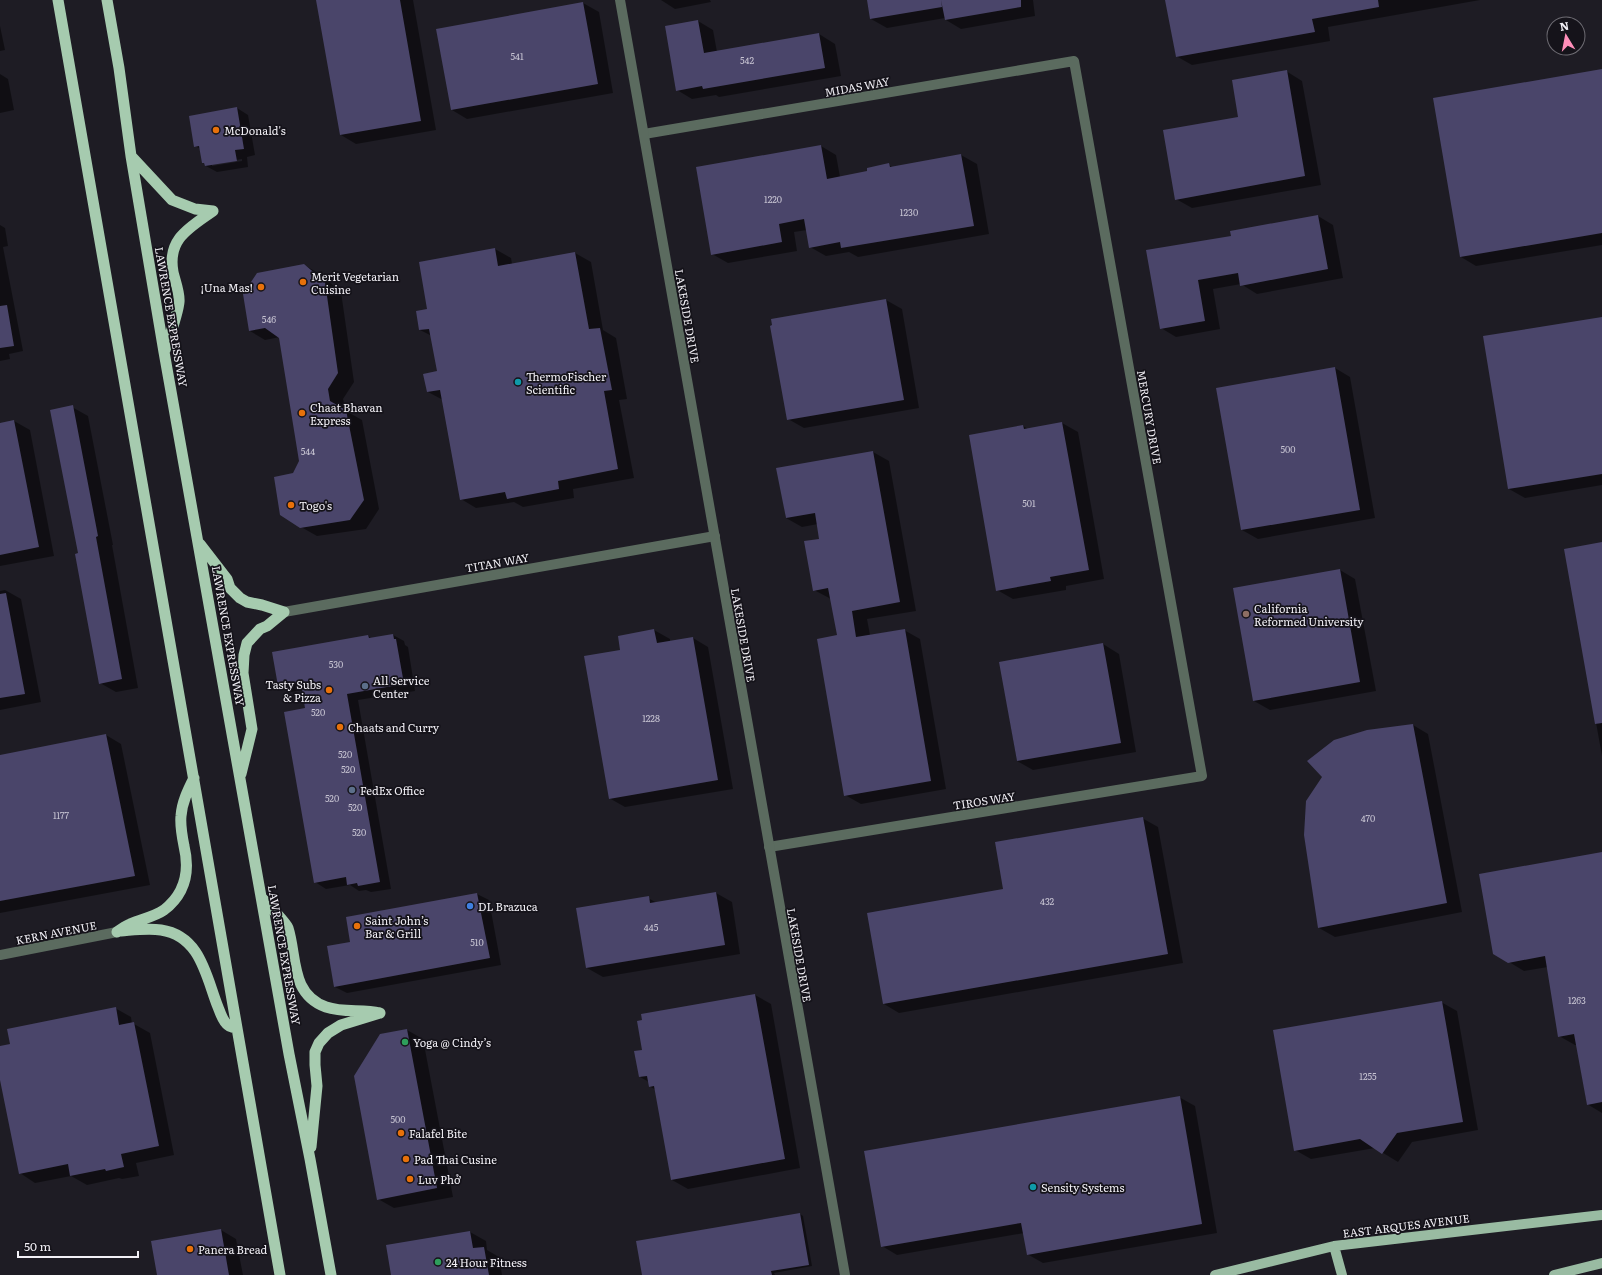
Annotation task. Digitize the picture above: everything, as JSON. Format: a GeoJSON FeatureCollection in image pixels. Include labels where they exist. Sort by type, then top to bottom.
{"type":"FeatureCollection","features":[{"type":"Feature","properties":{"kind":"highway"},"geometry":{"type":"LineString","coordinates":[[58,0],[280,1275]]}},
{"type":"Feature","properties":{"kind":"highway","name":"LAWRENCE EXPRESSWAY"},"geometry":{"type":"LineString","coordinates":[[107,0],[119,68],[131,156],[164,352],[289,1054],[331,1275]]}},
{"type":"Feature","properties":{"kind":"highway"},"geometry":{"type":"LineString","coordinates":[[131,156],[172,200],[195,209],[213,211],[188,228],[175,244],[172,256],[172,267],[179,302],[164,352]]}},
{"type":"Feature","properties":{"kind":"highway"},"geometry":{"type":"LineString","coordinates":[[199,543],[227,579],[230,588],[240,598],[247,602],[284,612]]}},
{"type":"Feature","properties":{"kind":"highway"},"geometry":{"type":"LineString","coordinates":[[240,779],[252,729],[243,673],[243,663],[247,643],[260,629],[267,626],[284,612]]}},
{"type":"Feature","properties":{"kind":"highway"},"geometry":{"type":"LineString","coordinates":[[117,932],[130,924],[155,915],[164,909],[179,894],[187,874],[185,848],[180,828],[180,817],[182,806],[194,778]]}},
{"type":"Feature","properties":{"kind":"highway"},"geometry":{"type":"LineString","coordinates":[[262,898],[288,927],[296,971],[301,986],[310,997],[318,1003],[334,1009],[380,1013],[341,1025],[328,1033],[319,1043],[316,1052],[315,1065],[317,1086],[310,1159]]}},
{"type":"Feature","properties":{"kind":"highway"},"geometry":{"type":"LineString","coordinates":[[117,932],[161,930],[169,932],[185,941],[192,948],[205,968],[223,1018],[228,1025],[237,1028]]}},
{"type":"Feature","properties":{"kind":"main road","name":"EAST ARQUES AVENUE"},"geometry":{"type":"LineString","coordinates":[[1215,1275],[1334,1246],[1602,1215]]}},
{"type":"Feature","properties":{"kind":"main road"},"geometry":{"type":"LineString","coordinates":[[1334,1246],[1342,1275]]}},
{"type":"Feature","properties":{"kind":"main road"},"geometry":{"type":"LineString","coordinates":[[1554,1275],[1602,1263]]}},
{"type":"Feature","properties":{"kind":"street","name":"LAKESIDE DRIVE"},"geometry":{"type":"LineString","coordinates":[[620,0],[845,1275]]}},
{"type":"Feature","properties":{"kind":"street","name":"MIDAS WAY"},"geometry":{"type":"LineString","coordinates":[[644,134],[1074,62]]}},
{"type":"Feature","properties":{"kind":"street","name":"MERCURY DRIVE"},"geometry":{"type":"LineString","coordinates":[[1074,62],[1202,776]]}},
{"type":"Feature","properties":{"kind":"street","name":"TITAN WAY"},"geometry":{"type":"LineString","coordinates":[[284,612],[714,536]]}},
{"type":"Feature","properties":{"kind":"street","name":"TIROS WAY"},"geometry":{"type":"LineString","coordinates":[[769,847],[1202,776]]}},
{"type":"Feature","properties":{"kind":"street","name":"KERN AVENUE"},"geometry":{"type":"LineString","coordinates":[[0,955],[117,932]]}},
{"type":"Feature","properties":{"kind":"building"},"geometry":{"type":"Polygon","coordinates":[[[316,0],[400,0],[421,121],[340,135],[316,0]]]}},
{"type":"Feature","properties":{"kind":"building"},"geometry":{"type":"Polygon","coordinates":[[[867,0],[941,0],[942,7],[870,19],[867,0]]]}},
{"type":"Feature","properties":{"kind":"building"},"geometry":{"type":"Polygon","coordinates":[[[941,0],[1021,0],[1021,7],[945,20],[941,0]]]}},
{"type":"Feature","properties":{"kind":"building"},"geometry":{"type":"Polygon","coordinates":[[[1165,0],[1378,0],[1379,7],[1312,19],[1315,32],[1176,57],[1165,0]]]}},
{"type":"Feature","properties":{"kind":"building"},"geometry":{"type":"Polygon","coordinates":[[[583,2],[598,84],[451,110],[436,29],[583,2]]]}},
{"type":"Feature","properties":{"kind":"building"},"geometry":{"type":"Polygon","coordinates":[[[698,20],[704,53],[819,33],[825,68],[703,89],[702,86],[676,91],[665,26],[698,20]]]}},
{"type":"Feature","properties":{"kind":"building"},"geometry":{"type":"Polygon","coordinates":[[[1602,69],[1602,233],[1460,257],[1433,98],[1602,69]]]}},
{"type":"Feature","properties":{"kind":"building"},"geometry":{"type":"Polygon","coordinates":[[[1287,70],[1305,176],[1175,200],[1163,130],[1238,117],[1232,80],[1287,70]]]}},
{"type":"Feature","properties":{"kind":"building","name":"McDonald's"},"geometry":{"type":"Polygon","coordinates":[[[237,107],[244,149],[235,150],[237,161],[205,166],[204,163],[202,163],[199,146],[194,147],[189,116],[237,107]]]}},
{"type":"Feature","properties":{"kind":"building"},"geometry":{"type":"Polygon","coordinates":[[[821,145],[827,179],[867,171],[867,168],[889,163],[890,167],[961,154],[974,226],[841,248],[840,242],[809,248],[804,219],[779,224],[782,242],[711,255],[696,167],[821,145]]]}},
{"type":"Feature","properties":{"kind":"building"},"geometry":{"type":"Polygon","coordinates":[[[1318,215],[1328,269],[1240,286],[1238,273],[1198,280],[1205,321],[1160,329],[1146,250],[1231,236],[1230,231],[1318,215]]]}},
{"type":"Feature","properties":{"kind":"building","name":"ThermoFischer Scientific"},"geometry":{"type":"Polygon","coordinates":[[[495,248],[498,266],[575,252],[589,329],[600,328],[612,390],[604,391],[618,469],[558,481],[559,489],[507,499],[505,492],[460,500],[440,390],[427,392],[423,374],[437,371],[429,329],[419,330],[416,311],[427,309],[419,262],[495,248]]]}},
{"type":"Feature","properties":{"kind":"building"},"geometry":{"type":"Polygon","coordinates":[[[304,264],[325,282],[338,373],[328,389],[330,401],[346,410],[364,500],[350,520],[300,528],[280,515],[274,477],[293,473],[299,461],[279,338],[265,328],[249,331],[243,294],[257,273],[304,264]]]}},
{"type":"Feature","properties":{"kind":"building"},"geometry":{"type":"Polygon","coordinates":[[[886,299],[904,400],[787,420],[770,326],[772,325],[771,319],[886,299]]]}},
{"type":"Feature","properties":{"kind":"building"},"geometry":{"type":"Polygon","coordinates":[[[7,305],[14,346],[0,348],[0,306],[7,305]]]}},
{"type":"Feature","properties":{"kind":"building"},"geometry":{"type":"Polygon","coordinates":[[[1602,317],[1602,474],[1508,489],[1483,336],[1602,317]]]}},
{"type":"Feature","properties":{"kind":"building"},"geometry":{"type":"Polygon","coordinates":[[[1335,367],[1360,510],[1241,530],[1216,388],[1335,367]]]}},
{"type":"Feature","properties":{"kind":"building"},"geometry":{"type":"Polygon","coordinates":[[[73,405],[98,536],[96,537],[122,679],[99,684],[75,554],[78,553],[50,410],[73,405]]]}},
{"type":"Feature","properties":{"kind":"building"},"geometry":{"type":"Polygon","coordinates":[[[14,420],[39,547],[0,555],[0,423],[14,420]]]}},
{"type":"Feature","properties":{"kind":"building"},"geometry":{"type":"Polygon","coordinates":[[[1062,422],[1089,570],[1050,577],[1051,581],[996,591],[969,435],[1023,425],[1024,429],[1062,422]]]}},
{"type":"Feature","properties":{"kind":"building"},"geometry":{"type":"Polygon","coordinates":[[[873,451],[900,602],[852,611],[856,637],[905,629],[931,781],[844,796],[817,639],[837,635],[828,588],[813,591],[804,541],[819,539],[815,513],[786,518],[776,468],[873,451]]]}},
{"type":"Feature","properties":{"kind":"building"},"geometry":{"type":"Polygon","coordinates":[[[1602,542],[1602,723],[1595,724],[1564,549],[1602,542]]]}},
{"type":"Feature","properties":{"kind":"building"},"geometry":{"type":"Polygon","coordinates":[[[1340,569],[1360,682],[1253,701],[1233,588],[1340,569]]]}},
{"type":"Feature","properties":{"kind":"building"},"geometry":{"type":"Polygon","coordinates":[[[6,593],[25,694],[0,698],[0,594],[6,593]]]}},
{"type":"Feature","properties":{"kind":"building"},"geometry":{"type":"Polygon","coordinates":[[[654,629],[657,643],[693,637],[718,780],[609,799],[584,656],[620,650],[618,636],[654,629]]]}},
{"type":"Feature","properties":{"kind":"building"},"geometry":{"type":"Polygon","coordinates":[[[393,634],[394,639],[396,639],[404,684],[347,694],[380,882],[358,886],[357,883],[347,885],[346,877],[314,883],[284,712],[305,708],[301,682],[278,686],[272,652],[368,635],[369,638],[393,634]]]}},
{"type":"Feature","properties":{"kind":"building"},"geometry":{"type":"Polygon","coordinates":[[[1103,643],[1121,743],[1017,761],[999,662],[1103,643]]]}},
{"type":"Feature","properties":{"kind":"building"},"geometry":{"type":"Polygon","coordinates":[[[1413,724],[1447,903],[1318,928],[1304,835],[1306,801],[1322,777],[1307,761],[1334,740],[1367,730],[1413,724]]]}},
{"type":"Feature","properties":{"kind":"building"},"geometry":{"type":"Polygon","coordinates":[[[106,734],[135,876],[0,901],[0,755],[106,734]]]}},
{"type":"Feature","properties":{"kind":"building"},"geometry":{"type":"Polygon","coordinates":[[[1143,817],[1168,954],[883,1004],[867,913],[1003,889],[995,842],[1143,817]]]}},
{"type":"Feature","properties":{"kind":"building"},"geometry":{"type":"Polygon","coordinates":[[[1602,852],[1602,1102],[1587,1105],[1574,1034],[1558,1037],[1545,956],[1508,963],[1493,954],[1479,874],[1602,852]]]}},
{"type":"Feature","properties":{"kind":"building"},"geometry":{"type":"Polygon","coordinates":[[[716,892],[725,945],[586,968],[576,908],[649,896],[650,903],[716,892]]]}},
{"type":"Feature","properties":{"kind":"building"},"geometry":{"type":"Polygon","coordinates":[[[477,893],[490,958],[334,987],[327,946],[350,942],[346,917],[477,893]]]}},
{"type":"Feature","properties":{"kind":"building"},"geometry":{"type":"Polygon","coordinates":[[[755,994],[785,1159],[671,1180],[654,1086],[649,1087],[647,1076],[639,1077],[634,1051],[642,1050],[637,1021],[642,1020],[641,1014],[755,994]]]}},
{"type":"Feature","properties":{"kind":"building"},"geometry":{"type":"Polygon","coordinates":[[[1442,1001],[1463,1122],[1397,1133],[1382,1154],[1360,1139],[1294,1151],[1273,1030],[1442,1001]]]}},
{"type":"Feature","properties":{"kind":"building"},"geometry":{"type":"Polygon","coordinates":[[[116,1007],[119,1025],[134,1022],[159,1146],[121,1154],[124,1167],[106,1171],[105,1169],[70,1176],[68,1164],[19,1174],[0,1080],[0,1046],[10,1044],[7,1029],[116,1007]]]}},
{"type":"Feature","properties":{"kind":"building"},"geometry":{"type":"Polygon","coordinates":[[[407,1029],[437,1188],[377,1200],[354,1076],[380,1034],[407,1029]]]}},
{"type":"Feature","properties":{"kind":"building","name":"Sensity Systems"},"geometry":{"type":"Polygon","coordinates":[[[1180,1096],[1202,1224],[1027,1255],[1021,1223],[881,1247],[864,1151],[1180,1096]]]}},
{"type":"Feature","properties":{"kind":"building"},"geometry":{"type":"Polygon","coordinates":[[[800,1213],[809,1265],[771,1271],[772,1275],[642,1275],[636,1241],[800,1213]]]}},
{"type":"Feature","properties":{"kind":"building"},"geometry":{"type":"Polygon","coordinates":[[[221,1229],[229,1275],[157,1275],[151,1241],[221,1229]]]}},
{"type":"Feature","properties":{"kind":"building","name":"24 Hour Fitness"},"geometry":{"type":"Polygon","coordinates":[[[470,1231],[473,1248],[484,1247],[489,1275],[391,1275],[386,1245],[470,1231]]]}},
{"type":"Feature","properties":{"kind":"place","name":"McDonald's"},"geometry":{"type":"Point","coordinates":[216,130]}},
{"type":"Feature","properties":{"kind":"place","name":"Merit Vegetarian Cuisine"},"geometry":{"type":"Point","coordinates":[303,282]}},
{"type":"Feature","properties":{"kind":"place","name":"¡Una Mas!"},"geometry":{"type":"Point","coordinates":[261,287]}},
{"type":"Feature","properties":{"kind":"place","name":"ThermoFischer Scientific"},"geometry":{"type":"Point","coordinates":[518,382]}},
{"type":"Feature","properties":{"kind":"place","name":"Chaat Bhavan Express"},"geometry":{"type":"Point","coordinates":[302,413]}},
{"type":"Feature","properties":{"kind":"place","name":"Togo's"},"geometry":{"type":"Point","coordinates":[291,505]}},
{"type":"Feature","properties":{"kind":"place","name":"California Reformed University"},"geometry":{"type":"Point","coordinates":[1246,614]}},
{"type":"Feature","properties":{"kind":"place","name":"All Service Center"},"geometry":{"type":"Point","coordinates":[365,686]}},
{"type":"Feature","properties":{"kind":"place","name":"Tasty Subs & Pizza"},"geometry":{"type":"Point","coordinates":[329,690]}},
{"type":"Feature","properties":{"kind":"place","name":"Chaats and Curry"},"geometry":{"type":"Point","coordinates":[340,727]}},
{"type":"Feature","properties":{"kind":"place","name":"FedEx Office"},"geometry":{"type":"Point","coordinates":[352,790]}},
{"type":"Feature","properties":{"kind":"place","name":"DL Brazuca"},"geometry":{"type":"Point","coordinates":[470,906]}},
{"type":"Feature","properties":{"kind":"place","name":"Saint John’s Bar & Grill"},"geometry":{"type":"Point","coordinates":[357,926]}},
{"type":"Feature","properties":{"kind":"place","name":"Yoga @ Cindy’s"},"geometry":{"type":"Point","coordinates":[405,1042]}},
{"type":"Feature","properties":{"kind":"place","name":"Falafel Bite"},"geometry":{"type":"Point","coordinates":[401,1133]}},
{"type":"Feature","properties":{"kind":"place","name":"Pad Thai Cusine"},"geometry":{"type":"Point","coordinates":[406,1159]}},
{"type":"Feature","properties":{"kind":"place","name":"Luv Phở"},"geometry":{"type":"Point","coordinates":[410,1179]}},
{"type":"Feature","properties":{"kind":"place","name":"Sensity Systems"},"geometry":{"type":"Point","coordinates":[1033,1187]}},
{"type":"Feature","properties":{"kind":"place","name":"Panera Bread"},"geometry":{"type":"Point","coordinates":[190,1249]}},
{"type":"Feature","properties":{"kind":"place","name":"24 Hour Fitness"},"geometry":{"type":"Point","coordinates":[438,1262]}}]}
